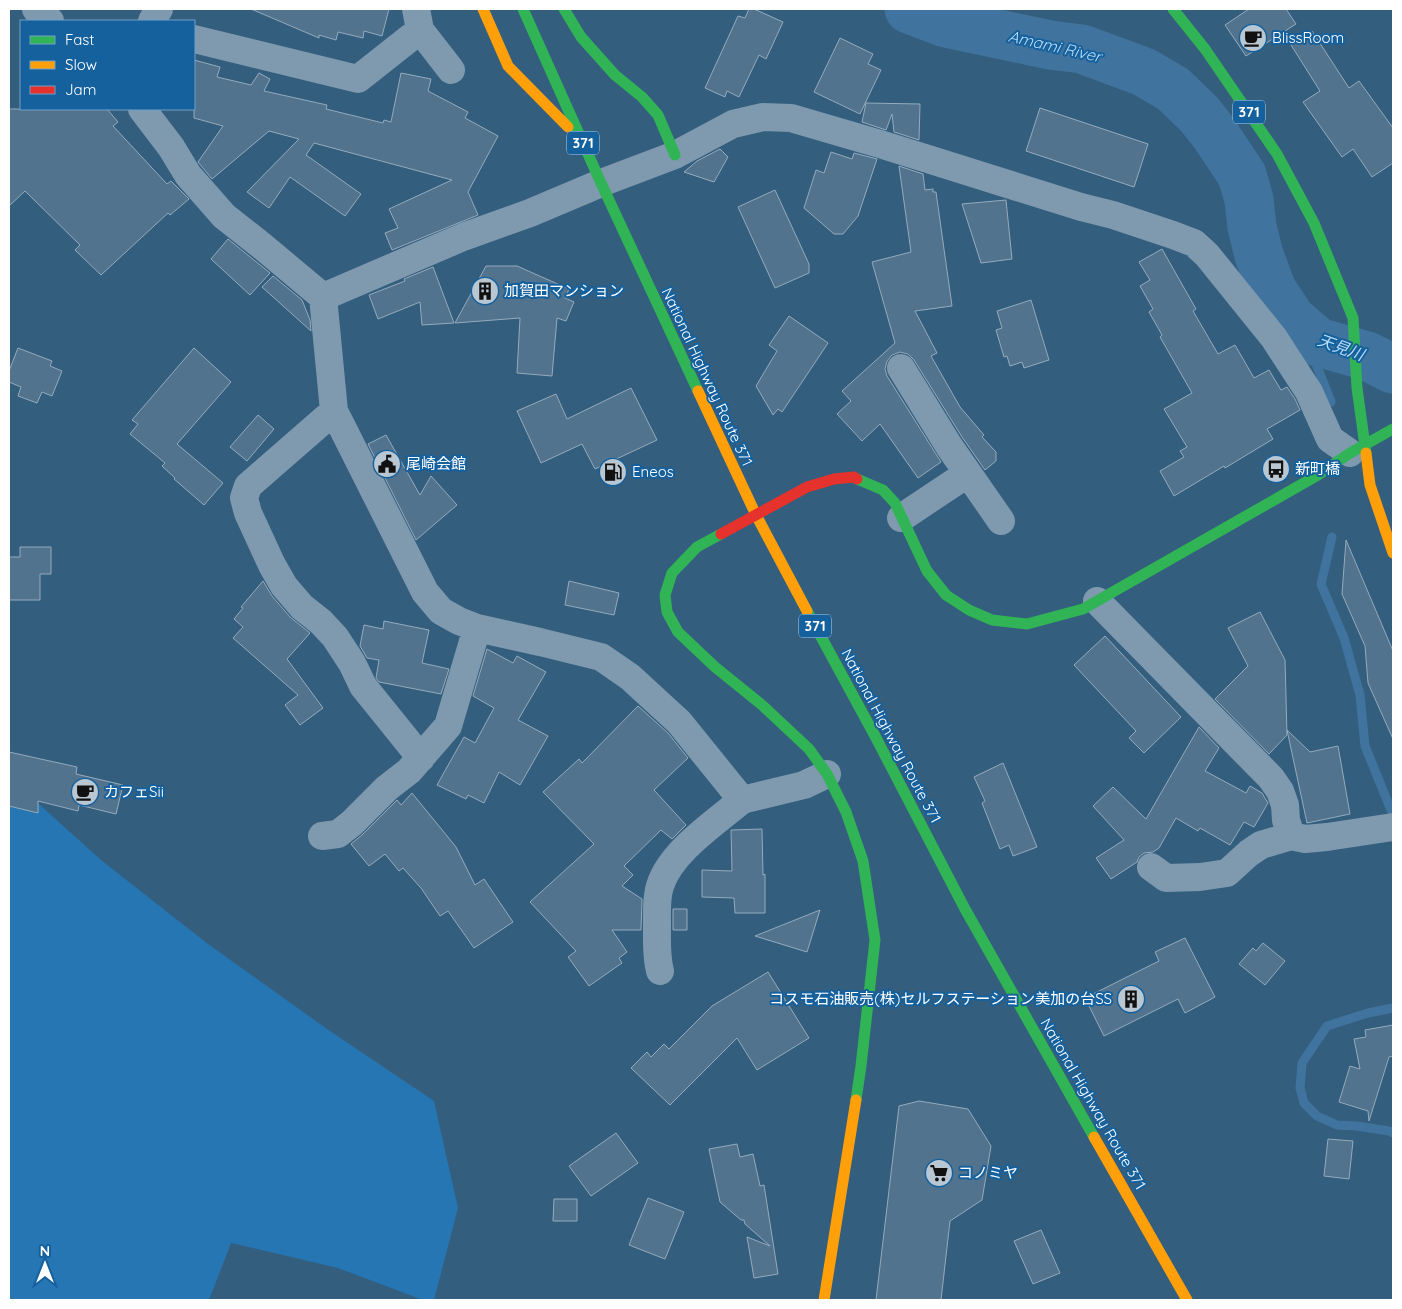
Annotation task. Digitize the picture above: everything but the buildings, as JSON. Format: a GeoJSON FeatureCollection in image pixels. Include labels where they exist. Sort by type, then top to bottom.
{"type":"FeatureCollection","features":[{"type":"Feature","properties":{"kind":"main road","name":"371"},"geometry":{"type":"LineString","coordinates":[[483,9],[508,66],[582,141]]}},
{"type":"Feature","properties":{"kind":"main road","name":"National Highway Route 371"},"geometry":{"type":"LineString","coordinates":[[522,9],[756,515],[875,736],[965,909],[1187,1300]]}},
{"type":"Feature","properties":{"kind":"main road"},"geometry":{"type":"LineString","coordinates":[[564,9],[581,37],[615,75],[642,97],[658,115],[675,155]]}},
{"type":"Feature","properties":{"kind":"main road","name":"371"},"geometry":{"type":"LineString","coordinates":[[1172,9],[1205,49],[1277,154],[1314,223],[1353,318],[1357,388],[1357,449],[1366,463],[1370,485],[1393,553]]}},
{"type":"Feature","properties":{"kind":"main road"},"geometry":{"type":"LineString","coordinates":[[824,1300],[861,1066],[875,940],[863,861],[846,812],[827,774],[808,750],[762,705],[716,668],[678,632],[667,612],[665,595],[672,573],[697,547],[807,487],[834,479],[854,477],[883,490],[894,504],[927,571],[946,595],[969,610],[992,620],[1027,624],[1083,609],[1318,475],[1357,449],[1393,429]]}},
{"type":"Feature","properties":{"kind":"street"},"geometry":{"type":"LineString","coordinates":[[36,9],[49,20]]}},
{"type":"Feature","properties":{"kind":"street"},"geometry":{"type":"LineString","coordinates":[[153,20],[159,9]]}},
{"type":"Feature","properties":{"kind":"street"},"geometry":{"type":"LineString","coordinates":[[195,39],[358,79],[418,20],[451,70]]}},
{"type":"Feature","properties":{"kind":"street"},"geometry":{"type":"LineString","coordinates":[[143,110],[171,147],[188,175],[224,216],[323,297],[334,412],[425,592],[441,611],[477,628],[601,658],[630,677],[679,722],[742,800]]}},
{"type":"Feature","properties":{"kind":"street"},"geometry":{"type":"LineString","coordinates":[[323,297],[463,237],[530,213],[675,155],[733,124],[763,116],[791,118],[1081,207],[1113,215],[1194,243],[1207,255],[1274,338],[1309,392],[1330,439],[1357,449]]}},
{"type":"Feature","properties":{"kind":"street"},"geometry":{"type":"LineString","coordinates":[[901,368],[967,474],[1001,521]]}},
{"type":"Feature","properties":{"kind":"street"},"geometry":{"type":"LineString","coordinates":[[334,412],[248,486],[244,498],[248,513],[284,586],[302,607],[321,622],[335,637],[352,663],[363,686],[421,758]]}},
{"type":"Feature","properties":{"kind":"street"},"geometry":{"type":"LineString","coordinates":[[900,518],[967,474]]}},
{"type":"Feature","properties":{"kind":"street"},"geometry":{"type":"LineString","coordinates":[[1097,601],[1271,778],[1280,791],[1285,805],[1286,820],[1291,836]]}},
{"type":"Feature","properties":{"kind":"street"},"geometry":{"type":"LineString","coordinates":[[322,836],[338,834],[352,823],[387,788],[409,771],[448,726],[477,628]]}},
{"type":"Feature","properties":{"kind":"street"},"geometry":{"type":"LineString","coordinates":[[660,971],[657,960],[658,901],[660,887],[672,863],[699,834],[742,800],[804,785],[827,774]]}},
{"type":"Feature","properties":{"kind":"street"},"geometry":{"type":"LineString","coordinates":[[1150,867],[1166,878],[1200,877],[1227,873],[1248,853],[1261,846],[1291,836],[1305,839],[1392,827]]}},
{"type":"Feature","properties":{"kind":"shaded area"},"geometry":{"type":"Polygon","coordinates":[[[9,777],[101,860],[208,944],[327,1029],[434,1101],[458,1208],[434,1300],[423,1300],[338,1268],[231,1243],[209,1300],[9,1300],[9,777]]]}},
{"type":"Feature","properties":{"kind":"waterway","name":"Amami River"},"geometry":{"type":"LineString","coordinates":[[909,9],[946,23],[1050,45],[1082,49],[1144,72],[1173,89],[1199,114],[1242,175],[1249,200],[1252,227],[1259,255],[1272,290],[1292,320],[1318,342],[1367,356],[1393,369]]}},
{"type":"Feature","properties":{"kind":"waterway","name":"天見川"},"geometry":{"type":"LineString","coordinates":[[1292,320],[1298,335],[1313,356],[1331,402]]}},
{"type":"Feature","properties":{"kind":"waterway"},"geometry":{"type":"LineString","coordinates":[[1332,537],[1321,584],[1344,638],[1360,695],[1365,746],[1393,813]]}},
{"type":"Feature","properties":{"kind":"waterway"},"geometry":{"type":"LineString","coordinates":[[1393,1008],[1368,1013],[1327,1026],[1302,1063],[1300,1088],[1304,1103],[1317,1116],[1337,1125],[1357,1126],[1393,1133]]}},
{"type":"Feature","properties":{"kind":"traffic: fast"},"geometry":{"type":"LineString","coordinates":[[523,9],[601,183],[698,391]]}},
{"type":"Feature","properties":{"kind":"traffic: fast"},"geometry":{"type":"LineString","coordinates":[[564,9],[581,37],[615,75],[642,97],[658,115],[675,155]]}},
{"type":"Feature","properties":{"kind":"traffic: fast"},"geometry":{"type":"LineString","coordinates":[[1173,9],[1205,49],[1277,154],[1314,223],[1353,318],[1357,388],[1366,453]]}},
{"type":"Feature","properties":{"kind":"traffic: fast"},"geometry":{"type":"LineString","coordinates":[[857,479],[883,490],[895,503],[927,571],[946,595],[969,610],[992,620],[1027,624],[1083,609],[1318,475],[1350,453],[1393,429]]}},
{"type":"Feature","properties":{"kind":"traffic: fast"},"geometry":{"type":"LineString","coordinates":[[721,534],[697,547],[672,573],[665,595],[667,612],[678,632],[715,667],[762,705],[809,749],[827,774],[846,812],[863,861],[875,940],[856,1100]]}},
{"type":"Feature","properties":{"kind":"traffic: fast"},"geometry":{"type":"LineString","coordinates":[[807,611],[875,736],[965,909],[1094,1137]]}},
{"type":"Feature","properties":{"kind":"traffic: slow"},"geometry":{"type":"LineString","coordinates":[[483,9],[508,66],[568,127]]}},
{"type":"Feature","properties":{"kind":"traffic: slow"},"geometry":{"type":"LineString","coordinates":[[698,391],[756,515],[807,611]]}},
{"type":"Feature","properties":{"kind":"traffic: slow"},"geometry":{"type":"LineString","coordinates":[[1366,453],[1370,485],[1393,553]]}},
{"type":"Feature","properties":{"kind":"traffic: slow"},"geometry":{"type":"LineString","coordinates":[[824,1300],[856,1100]]}},
{"type":"Feature","properties":{"kind":"traffic: slow"},"geometry":{"type":"LineString","coordinates":[[1094,1137],[1187,1300]]}},
{"type":"Feature","properties":{"kind":"traffic: jam"},"geometry":{"type":"LineString","coordinates":[[721,534],[807,487],[834,479],[854,477],[857,479]]}},
{"type":"Feature","properties":{"kind":"place","name":"BlissRoom"},"geometry":{"type":"Point","coordinates":[1253,38]}},
{"type":"Feature","properties":{"kind":"place","name":"加賀田マンション"},"geometry":{"type":"Point","coordinates":[485,291]}},
{"type":"Feature","properties":{"kind":"place","name":"尾崎会館"},"geometry":{"type":"Point","coordinates":[387,464]}},
{"type":"Feature","properties":{"kind":"place","name":"新町橋"},"geometry":{"type":"Point","coordinates":[1276,469]}},
{"type":"Feature","properties":{"kind":"place","name":"Eneos"},"geometry":{"type":"Point","coordinates":[613,472]}},
{"type":"Feature","properties":{"kind":"place","name":"カフェSii"},"geometry":{"type":"Point","coordinates":[85,792]}},
{"type":"Feature","properties":{"kind":"place","name":"コスモ石油販売(株)セルフステーション美加の台SS"},"geometry":{"type":"Point","coordinates":[1131,999]}},
{"type":"Feature","properties":{"kind":"place","name":"コノミヤ"},"geometry":{"type":"Point","coordinates":[939,1173]}}]}
